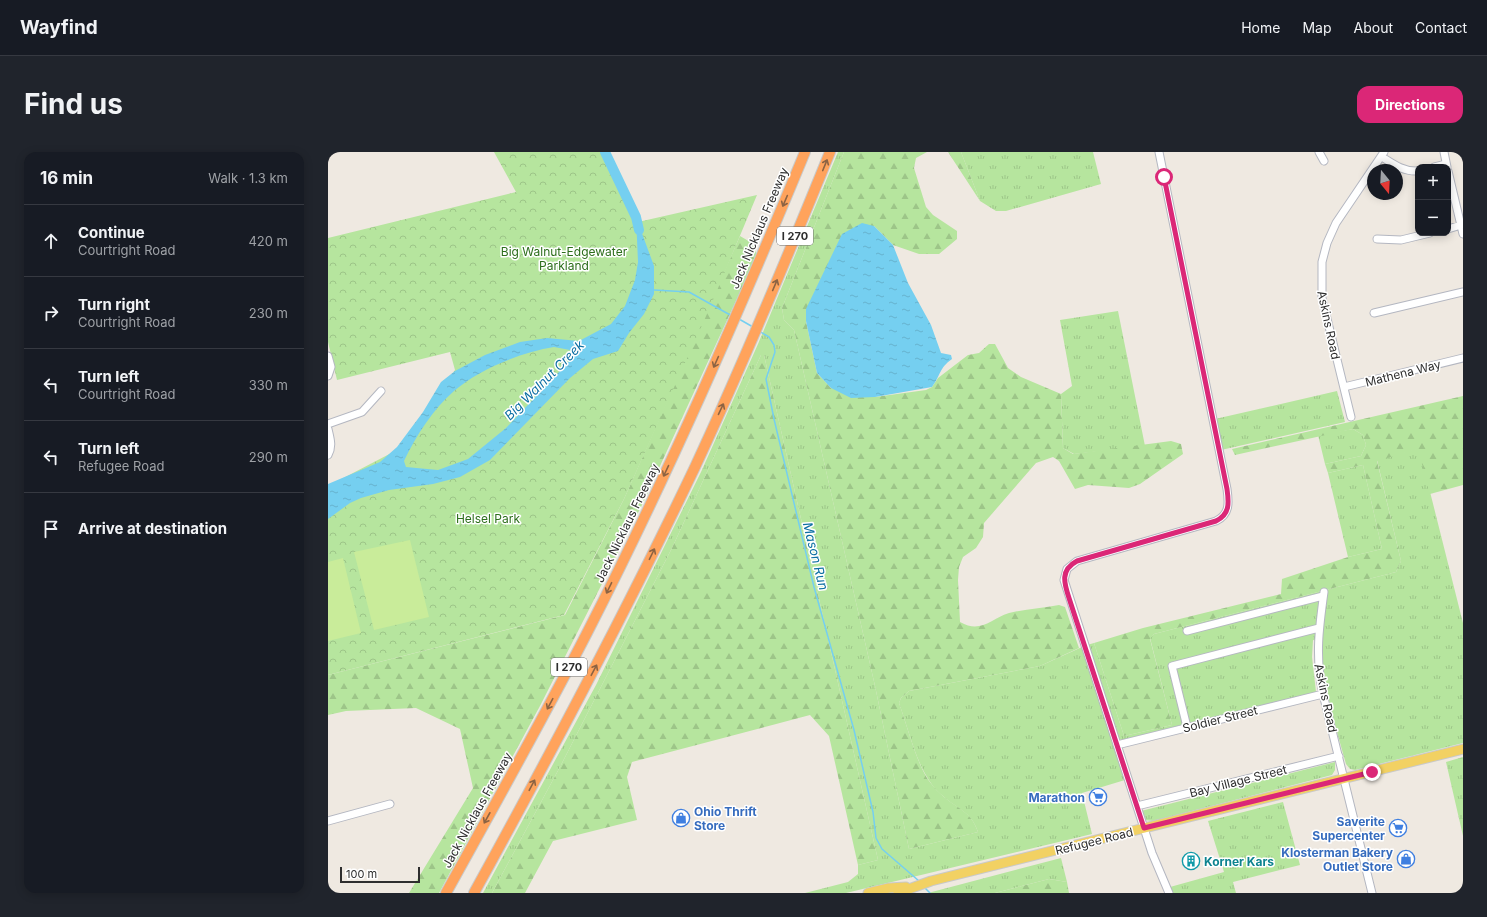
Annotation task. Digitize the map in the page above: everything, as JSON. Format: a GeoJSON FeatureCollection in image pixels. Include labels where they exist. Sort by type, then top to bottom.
{"type":"FeatureCollection","features":[{"type":"Feature","properties":{"kind":"highway","name":"Jack Nicklaus Freeway"},"geometry":{"type":"LineString","coordinates":[[446,893],[535,733],[668,468],[732,326],[805,152]]}},
{"type":"Feature","properties":{"kind":"highway","name":"I 270"},"geometry":{"type":"LineString","coordinates":[[474,893],[596,666],[696,465],[760,321],[830,152]]}},
{"type":"Feature","properties":{"kind":"main road","name":"Refugee Road"},"geometry":{"type":"LineString","coordinates":[[868,893],[889,888],[917,885],[1463,749]]}},
{"type":"Feature","properties":{"kind":"main road","name":"Refugee Road"},"geometry":{"type":"LineString","coordinates":[[898,893],[917,885]]}},
{"type":"Feature","properties":{"kind":"street"},"geometry":{"type":"LineString","coordinates":[[1160,152],[1229,504],[1224,516],[1216,521],[1077,561],[1070,565],[1064,573],[1064,583],[1152,853],[1169,893]]}},
{"type":"Feature","properties":{"kind":"street"},"geometry":{"type":"LineString","coordinates":[[1319,152],[1324,161]]}},
{"type":"Feature","properties":{"kind":"street"},"geometry":{"type":"LineString","coordinates":[[1444,152],[1446,164]]}},
{"type":"Feature","properties":{"kind":"street"},"geometry":{"type":"LineString","coordinates":[[1383,155],[1404,169],[1411,172],[1415,171]]}},
{"type":"Feature","properties":{"kind":"street","name":"Askins Road"},"geometry":{"type":"LineString","coordinates":[[1351,417],[1322,298],[1322,262],[1327,243],[1336,223],[1383,155]]}},
{"type":"Feature","properties":{"kind":"street"},"geometry":{"type":"LineString","coordinates":[[1451,184],[1463,234]]}},
{"type":"Feature","properties":{"kind":"street"},"geometry":{"type":"LineString","coordinates":[[1451,228],[1461,226]]}},
{"type":"Feature","properties":{"kind":"street"},"geometry":{"type":"LineString","coordinates":[[1377,239],[1401,240],[1418,236]]}},
{"type":"Feature","properties":{"kind":"street"},"geometry":{"type":"LineString","coordinates":[[1374,313],[1463,292]]}},
{"type":"Feature","properties":{"kind":"street"},"geometry":{"type":"LineString","coordinates":[[328,356],[329,375]]}},
{"type":"Feature","properties":{"kind":"street","name":"Mathena Way"},"geometry":{"type":"LineString","coordinates":[[1344,387],[1463,358]]}},
{"type":"Feature","properties":{"kind":"street"},"geometry":{"type":"LineString","coordinates":[[328,424],[362,412],[381,391]]}},
{"type":"Feature","properties":{"kind":"street"},"geometry":{"type":"LineString","coordinates":[[328,429],[331,442],[328,455]]}},
{"type":"Feature","properties":{"kind":"street","name":"Askins Road"},"geometry":{"type":"LineString","coordinates":[[1187,631],[1324,594],[1319,628],[1317,662],[1323,694],[1372,893]]}},
{"type":"Feature","properties":{"kind":"street"},"geometry":{"type":"LineString","coordinates":[[1187,728],[1172,666],[1319,628]]}},
{"type":"Feature","properties":{"kind":"street","name":"Soldier Street"},"geometry":{"type":"LineString","coordinates":[[1117,745],[1323,694]]}},
{"type":"Feature","properties":{"kind":"street","name":"Bay Village Street"},"geometry":{"type":"LineString","coordinates":[[1137,806],[1339,756]]}},
{"type":"Feature","properties":{"kind":"street"},"geometry":{"type":"LineString","coordinates":[[328,821],[390,804]]}},
{"type":"Feature","properties":{"kind":"green space"},"geometry":{"type":"Polygon","coordinates":[[[494,152],[605,152],[638,222],[757,195],[711,305],[624,499],[564,615],[328,675],[328,486],[399,449],[455,370],[450,352],[337,380],[328,342],[328,238],[516,192],[494,152]]]}},
{"type":"Feature","properties":{"kind":"green space"},"geometry":{"type":"Polygon","coordinates":[[[838,152],[844,152],[782,308],[784,320],[794,330],[875,686],[909,849],[978,832],[972,819],[964,811],[934,788],[923,769],[915,751],[899,703],[901,698],[909,691],[1040,666],[1082,647],[1125,780],[1082,793],[1092,834],[846,893],[805,893],[848,882],[858,874],[858,865],[878,860],[764,355],[761,355],[672,548],[561,765],[492,893],[483,893],[596,685],[701,472],[758,344],[838,152]]]}},
{"type":"Feature","properties":{"kind":"green space"},"geometry":{"type":"Polygon","coordinates":[[[844,152],[927,152],[916,158],[914,168],[926,207],[933,215],[957,231],[957,239],[939,254],[919,254],[893,245],[874,226],[806,321],[817,373],[831,388],[875,397],[926,390],[932,387],[938,378],[968,355],[979,353],[989,344],[995,344],[1008,368],[1021,377],[1061,394],[1063,448],[1073,454],[1171,441],[1181,444],[1183,454],[1140,484],[1129,488],[1088,485],[1075,489],[1059,461],[1053,457],[1036,463],[984,523],[983,537],[976,548],[963,557],[959,567],[958,580],[960,622],[967,625],[980,626],[1009,613],[1059,605],[1065,607],[1079,648],[1040,666],[909,691],[901,698],[899,703],[915,751],[927,778],[941,794],[964,811],[972,819],[978,832],[909,849],[875,686],[794,330],[784,320],[782,308],[844,152]]]}},
{"type":"Feature","properties":{"kind":"green space"},"geometry":{"type":"Polygon","coordinates":[[[948,152],[961,152],[980,201],[948,152]]]}},
{"type":"Feature","properties":{"kind":"green space"},"geometry":{"type":"Polygon","coordinates":[[[961,152],[1093,152],[1101,184],[1006,211],[996,211],[980,201],[961,152]]]}},
{"type":"Feature","properties":{"kind":"green space"},"geometry":{"type":"Polygon","coordinates":[[[740,236],[752,243],[757,255],[643,503],[541,704],[439,893],[409,893],[473,788],[460,729],[416,708],[346,711],[328,715],[328,675],[565,615],[624,499],[740,236]]]}},
{"type":"Feature","properties":{"kind":"green space"},"geometry":{"type":"Polygon","coordinates":[[[1118,311],[1145,446],[1074,454],[1063,448],[1061,394],[1072,386],[1060,320],[1118,311]]]}},
{"type":"Feature","properties":{"kind":"green space"},"geometry":{"type":"Polygon","coordinates":[[[761,355],[764,355],[878,860],[858,865],[829,736],[810,715],[632,762],[627,777],[637,820],[553,841],[525,893],[492,893],[561,765],[672,548],[761,355]]]}},
{"type":"Feature","properties":{"kind":"green space"},"geometry":{"type":"Polygon","coordinates":[[[1337,391],[1345,422],[1221,450],[1215,419],[1337,391]]]}},
{"type":"Feature","properties":{"kind":"green space"},"geometry":{"type":"Polygon","coordinates":[[[1463,396],[1463,485],[1430,494],[1418,449],[1377,461],[1401,561],[1396,572],[1154,634],[1150,639],[1172,725],[1124,736],[1094,643],[1143,628],[1281,594],[1282,579],[1348,557],[1382,549],[1363,465],[1328,473],[1325,464],[1361,456],[1366,445],[1363,435],[1353,429],[1235,455],[1232,449],[1463,396]]]}},
{"type":"Feature","properties":{"kind":"green space"},"geometry":{"type":"Polygon","coordinates":[[[1353,429],[1363,435],[1366,445],[1361,456],[1325,464],[1318,435],[1353,429]]]}},
{"type":"Feature","properties":{"kind":"green space"},"geometry":{"type":"Polygon","coordinates":[[[1419,448],[1463,623],[1463,743],[1355,770],[1350,769],[1346,764],[1330,704],[1324,673],[1322,642],[1313,640],[1312,657],[1316,692],[1121,740],[1118,738],[1087,645],[1094,643],[1124,736],[1172,725],[1150,638],[1154,634],[1396,572],[1401,561],[1377,460],[1419,448]]]}},
{"type":"Feature","properties":{"kind":"green space"},"geometry":{"type":"Polygon","coordinates":[[[1363,465],[1382,549],[1348,557],[1328,473],[1363,465]]]}},
{"type":"Feature","properties":{"kind":"green space"},"geometry":{"type":"Polygon","coordinates":[[[410,540],[429,617],[374,630],[354,552],[410,540]]]}},
{"type":"Feature","properties":{"kind":"green space"},"geometry":{"type":"Polygon","coordinates":[[[343,558],[361,633],[328,641],[328,562],[343,558]]]}},
{"type":"Feature","properties":{"kind":"green space"},"geometry":{"type":"Polygon","coordinates":[[[1463,757],[1463,836],[1446,762],[1463,757]]]}},
{"type":"Feature","properties":{"kind":"green space"},"geometry":{"type":"Polygon","coordinates":[[[1335,762],[1335,770],[1332,775],[1153,821],[1145,820],[1141,811],[1335,762]]]}},
{"type":"Feature","properties":{"kind":"green space"},"geometry":{"type":"Polygon","coordinates":[[[1283,802],[1300,865],[1233,882],[1236,893],[1173,893],[1170,887],[1224,872],[1208,821],[1283,802]]]}},
{"type":"Feature","properties":{"kind":"green space"},"geometry":{"type":"Polygon","coordinates":[[[1061,858],[1067,882],[1049,879],[995,893],[928,893],[1061,858]]]}},
{"type":"Feature","properties":{"kind":"green space"},"geometry":{"type":"Polygon","coordinates":[[[1049,879],[1067,882],[1069,893],[995,893],[1049,879]]]}},
{"type":"Feature","properties":{"kind":"water"},"geometry":{"type":"Polygon","coordinates":[[[636,217],[654,266],[654,294],[644,314],[629,333],[618,351],[593,359],[570,378],[490,460],[460,477],[433,484],[389,490],[361,498],[350,503],[328,519],[328,484],[380,462],[397,447],[423,412],[441,382],[455,371],[485,355],[520,342],[547,338],[579,341],[611,324],[625,306],[635,280],[638,262],[636,217]],[[554,347],[515,357],[488,369],[464,383],[446,398],[432,414],[404,461],[406,467],[438,470],[468,459],[506,428],[575,355],[570,350],[554,347]]]}},
{"type":"Feature","properties":{"kind":"water"},"geometry":{"type":"Polygon","coordinates":[[[862,223],[874,226],[893,245],[908,283],[931,325],[941,353],[951,355],[952,359],[942,369],[932,387],[875,397],[851,398],[831,388],[817,373],[806,321],[806,309],[842,234],[862,223]]]}},
{"type":"Feature","properties":{"kind":"waterway","name":"Big Walnut Creek"},"geometry":{"type":"LineString","coordinates":[[605,152],[636,217],[639,230]]}},
{"type":"Feature","properties":{"kind":"waterway","name":"Mason Run"},"geometry":{"type":"LineString","coordinates":[[654,290],[689,292],[732,316]]}},
{"type":"Feature","properties":{"kind":"waterway","name":"Mason Run"},"geometry":{"type":"LineString","coordinates":[[739,319],[753,327]]}},
{"type":"Feature","properties":{"kind":"waterway","name":"Mason Run"},"geometry":{"type":"LineString","coordinates":[[759,331],[769,337],[774,345],[775,352],[766,379],[774,419],[814,587],[854,730],[873,812],[876,838],[882,849],[919,881]]}},
{"type":"Feature","properties":{"kind":"waterway","name":"Mason Run"},"geometry":{"type":"LineString","coordinates":[[924,887],[930,893]]}},
{"type":"Feature","properties":{"kind":"place","name":"Marathon"},"geometry":{"type":"Point","coordinates":[1098,797]}},
{"type":"Feature","properties":{"kind":"place","name":"Ohio Thrift Store"},"geometry":{"type":"Point","coordinates":[681,818]}},
{"type":"Feature","properties":{"kind":"place","name":"Saverite Supercenter"},"geometry":{"type":"Point","coordinates":[1398,828]}},
{"type":"Feature","properties":{"kind":"place","name":"Klosterman Bakery Outlet Store"},"geometry":{"type":"Point","coordinates":[1406,859]}},
{"type":"Feature","properties":{"kind":"place","name":"Korner Kars"},"geometry":{"type":"Point","coordinates":[1191,861]}},
{"type":"Feature","properties":{"kind":"route"},"geometry":{"type":"LineString","coordinates":[[1164,177],[1227,489],[1229,502],[1228,509],[1224,516],[1216,521],[1077,561],[1070,565],[1064,573],[1064,583],[1144,828],[1372,772]]}},
{"type":"Feature","properties":{"kind":"park label","name":"Big Walnut-Edgewater Parkland"},"geometry":{"type":"Point","coordinates":[564,258]}},
{"type":"Feature","properties":{"kind":"park label","name":"Helsel Park"},"geometry":{"type":"Point","coordinates":[488,518]}}]}
